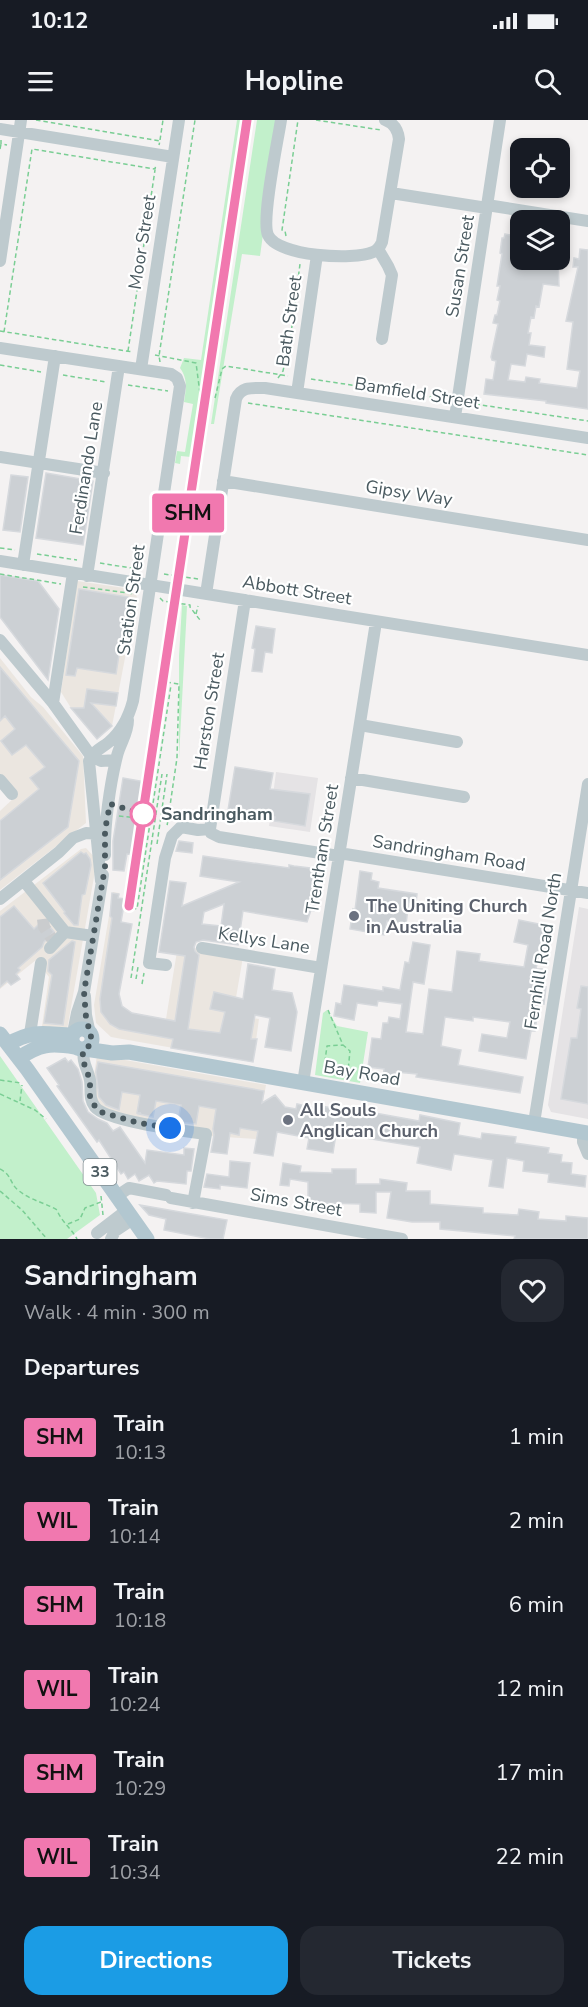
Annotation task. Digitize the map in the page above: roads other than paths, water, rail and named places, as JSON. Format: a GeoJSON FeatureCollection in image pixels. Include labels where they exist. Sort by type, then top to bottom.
{"type":"FeatureCollection","features":[{"type":"Feature","properties":{"kind":"main road","name":"Bay Road"},"geometry":{"type":"LineString","coordinates":[[4,1039],[30,1034],[81,1041],[112,1053],[129,1053],[586,1132]]}},
{"type":"Feature","properties":{"kind":"main road","name":"33"},"geometry":{"type":"LineString","coordinates":[[4,1039],[147,1239]]}},
{"type":"Feature","properties":{"kind":"main road","name":"Bay Road"},"geometry":{"type":"LineString","coordinates":[[19,1058],[32,1049],[42,1046],[81,1041]]}},
{"type":"Feature","properties":{"kind":"street","name":"Moor Street"},"geometry":{"type":"LineString","coordinates":[[141,369],[179,120]]}},
{"type":"Feature","properties":{"kind":"street"},"geometry":{"type":"LineString","coordinates":[[281,120],[266,216],[267,230],[272,241],[279,245],[317,255],[354,255],[370,253],[378,249],[383,238],[399,136],[393,125],[385,126]]}},
{"type":"Feature","properties":{"kind":"street","name":"Susan Street"},"geometry":{"type":"LineString","coordinates":[[455,417],[500,120]]}},
{"type":"Feature","properties":{"kind":"street"},"geometry":{"type":"LineString","coordinates":[[0,261],[20,126]]}},
{"type":"Feature","properties":{"kind":"street"},"geometry":{"type":"LineString","coordinates":[[0,129],[20,126],[173,157]]}},
{"type":"Feature","properties":{"kind":"street"},"geometry":{"type":"LineString","coordinates":[[391,193],[588,221]]}},
{"type":"Feature","properties":{"kind":"street"},"geometry":{"type":"LineString","coordinates":[[378,249],[392,275],[381,339]]}},
{"type":"Feature","properties":{"kind":"street","name":"Bath Street"},"geometry":{"type":"LineString","coordinates":[[297,393],[317,255]]}},
{"type":"Feature","properties":{"kind":"street"},"geometry":{"type":"LineString","coordinates":[[0,348],[141,369]]}},
{"type":"Feature","properties":{"kind":"street"},"geometry":{"type":"LineString","coordinates":[[23,565],[55,356]]}},
{"type":"Feature","properties":{"kind":"street","name":"Ferdinando Lane"},"geometry":{"type":"LineString","coordinates":[[87,576],[119,366]]}},
{"type":"Feature","properties":{"kind":"street","name":"Station Street"},"geometry":{"type":"LineString","coordinates":[[99,836],[138,680],[180,389],[178,380],[173,374],[141,369]]}},
{"type":"Feature","properties":{"kind":"street","name":"Bamfield Street"},"geometry":{"type":"LineString","coordinates":[[223,481],[236,399],[241,391],[255,388],[588,438]]}},
{"type":"Feature","properties":{"kind":"street"},"geometry":{"type":"LineString","coordinates":[[0,457],[104,473]]}},
{"type":"Feature","properties":{"kind":"street"},"geometry":{"type":"LineString","coordinates":[[206,594],[223,481]]}},
{"type":"Feature","properties":{"kind":"street","name":"Gipsy Way"},"geometry":{"type":"LineString","coordinates":[[223,481],[588,540]]}},
{"type":"Feature","properties":{"kind":"street","name":"Abbott Street"},"geometry":{"type":"LineString","coordinates":[[0,561],[588,656]]}},
{"type":"Feature","properties":{"kind":"street"},"geometry":{"type":"LineString","coordinates":[[53,703],[73,573]]}},
{"type":"Feature","properties":{"kind":"street","name":"Harston Street"},"geometry":{"type":"LineString","coordinates":[[210,829],[244,600]]}},
{"type":"Feature","properties":{"kind":"street","name":"Trentham Street"},"geometry":{"type":"LineString","coordinates":[[303,1083],[376,622]]}},
{"type":"Feature","properties":{"kind":"street"},"geometry":{"type":"LineString","coordinates":[[0,640],[53,703],[91,756],[101,761],[117,757]]}},
{"type":"Feature","properties":{"kind":"street","name":"Station Street"},"geometry":{"type":"LineString","coordinates":[[128,718],[114,737],[91,756],[89,765],[99,836],[102,881],[84,992],[78,1007],[82,1058],[90,1080],[90,1098],[101,1112],[139,1123],[206,1134],[176,1199]]}},
{"type":"Feature","properties":{"kind":"street"},"geometry":{"type":"LineString","coordinates":[[360,724],[457,742]]}},
{"type":"Feature","properties":{"kind":"street"},"geometry":{"type":"LineString","coordinates":[[102,747],[117,757]]}},
{"type":"Feature","properties":{"kind":"street"},"geometry":{"type":"LineString","coordinates":[[351,778],[464,796]]}},
{"type":"Feature","properties":{"kind":"street"},"geometry":{"type":"LineString","coordinates":[[0,780],[12,795]]}},
{"type":"Feature","properties":{"kind":"street","name":"Fernhill Road North"},"geometry":{"type":"LineString","coordinates":[[534,1123],[588,784]]}},
{"type":"Feature","properties":{"kind":"street"},"geometry":{"type":"LineString","coordinates":[[166,965],[149,963],[161,882],[172,836],[181,828],[210,829]]}},
{"type":"Feature","properties":{"kind":"street","name":"Sandringham Road"},"geometry":{"type":"LineString","coordinates":[[210,829],[211,833],[219,837],[588,893]]}},
{"type":"Feature","properties":{"kind":"street"},"geometry":{"type":"LineString","coordinates":[[0,899],[59,852],[99,836]]}},
{"type":"Feature","properties":{"kind":"street"},"geometry":{"type":"LineString","coordinates":[[24,881],[44,913],[65,932],[93,936]]}},
{"type":"Feature","properties":{"kind":"street"},"geometry":{"type":"LineString","coordinates":[[52,943],[65,932]]}},
{"type":"Feature","properties":{"kind":"street","name":"Kellys Lane"},"geometry":{"type":"LineString","coordinates":[[202,948],[321,968]]}},
{"type":"Feature","properties":{"kind":"street"},"geometry":{"type":"LineString","coordinates":[[30,1034],[41,963]]}},
{"type":"Feature","properties":{"kind":"street"},"geometry":{"type":"LineString","coordinates":[[586,1132],[583,1142],[588,1154]]}},
{"type":"Feature","properties":{"kind":"street","name":"Sims Street"},"geometry":{"type":"LineString","coordinates":[[124,1207],[128,1188],[176,1199],[402,1239]]}},
{"type":"Feature","properties":{"kind":"street"},"geometry":{"type":"LineString","coordinates":[[102,1229],[124,1207]]}},
{"type":"Feature","properties":{"kind":"street"},"geometry":{"type":"LineString","coordinates":[[111,1239],[124,1207]]}},
{"type":"Feature","properties":{"kind":"tunnel"},"geometry":{"type":"LineString","coordinates":[[43,919],[44,927],[52,939]]}},
{"type":"Feature","properties":{"kind":"railway"},"geometry":{"type":"LineString","coordinates":[[129,906],[247,120]]}},
{"type":"Feature","properties":{"kind":"train","name":"SHM"},"geometry":{"type":"LineString","coordinates":[[129,906],[247,120]]}},
{"type":"Feature","properties":{"kind":"place","name":"Sandringham"},"geometry":{"type":"Point","coordinates":[143,814]}},
{"type":"Feature","properties":{"kind":"place","name":"The Uniting Church in Australia"},"geometry":{"type":"Point","coordinates":[354,916]}},
{"type":"Feature","properties":{"kind":"place","name":"All Souls Anglican Church"},"geometry":{"type":"Point","coordinates":[288,1120]}}]}
